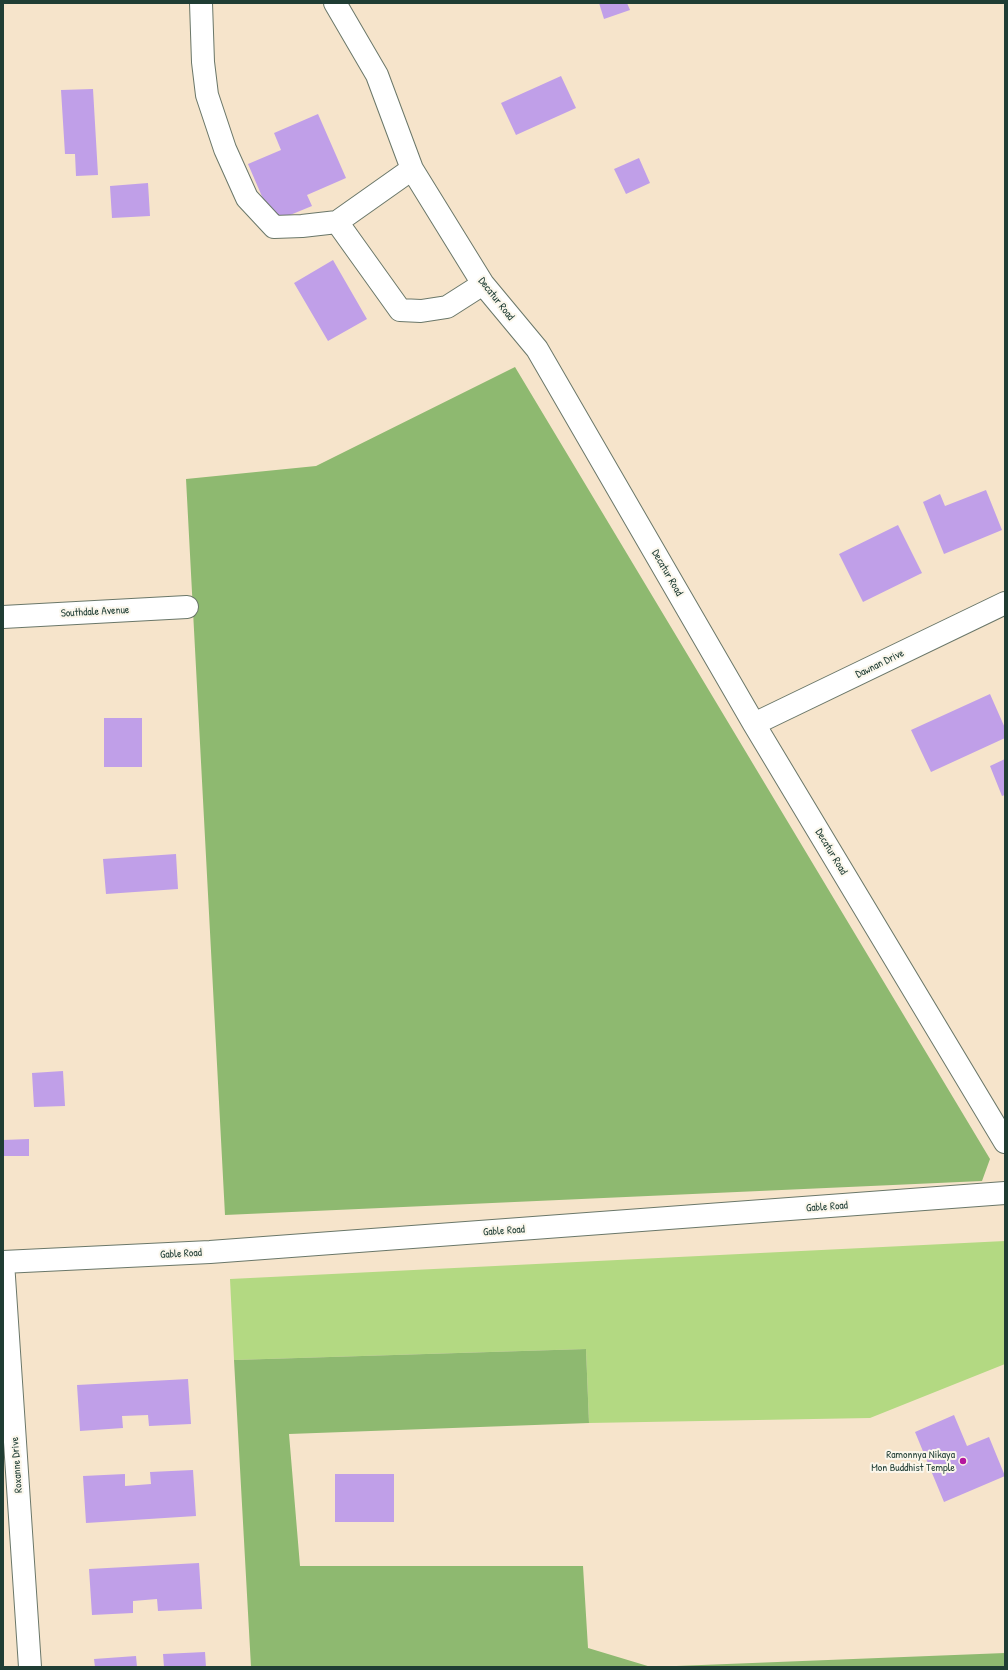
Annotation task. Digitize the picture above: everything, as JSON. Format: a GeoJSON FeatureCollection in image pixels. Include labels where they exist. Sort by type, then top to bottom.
{"type":"FeatureCollection","features":[{"type":"Feature","properties":{"kind":"street"},"geometry":{"type":"LineString","coordinates":[[201,3],[203,62],[206,94],[225,149],[247,198],[274,227],[302,226],[337,222],[412,169]]}},
{"type":"Feature","properties":{"kind":"street","name":"Decatur Road"},"geometry":{"type":"LineString","coordinates":[[335,3],[377,75],[412,169],[483,284],[537,349],[754,724],[1005,1142]]}},
{"type":"Feature","properties":{"kind":"street"},"geometry":{"type":"LineString","coordinates":[[337,222],[400,310],[421,311],[447,307],[483,284]]}},
{"type":"Feature","properties":{"kind":"street","name":"Southdale Avenue"},"geometry":{"type":"LineString","coordinates":[[3,617],[187,607]]}},
{"type":"Feature","properties":{"kind":"street","name":"Dawnan Drive"},"geometry":{"type":"LineString","coordinates":[[754,724],[1003,609]]}},
{"type":"Feature","properties":{"kind":"street","name":"Gable Road"},"geometry":{"type":"LineString","coordinates":[[3,1262],[210,1252],[1005,1193]]}},
{"type":"Feature","properties":{"kind":"street","name":"Roxanne Drive"},"geometry":{"type":"LineString","coordinates":[[3,1262],[30,1667]]}},
{"type":"Feature","properties":{"kind":"green space"},"geometry":{"type":"Polygon","coordinates":[[[515,367],[990,1159],[982,1181],[225,1215],[186,479],[316,466],[515,367]]]}},
{"type":"Feature","properties":{"kind":"green space"},"geometry":{"type":"Polygon","coordinates":[[[1005,1241],[1005,1364],[870,1418],[589,1423],[586,1349],[234,1360],[230,1279],[1005,1241]]]}},
{"type":"Feature","properties":{"kind":"green space"},"geometry":{"type":"Polygon","coordinates":[[[586,1349],[589,1423],[289,1434],[300,1566],[583,1566],[588,1648],[651,1667],[251,1667],[234,1360],[586,1349]]]}},
{"type":"Feature","properties":{"kind":"green space"},"geometry":{"type":"Polygon","coordinates":[[[1005,1653],[1005,1667],[651,1667],[1005,1653]]]}},
{"type":"Feature","properties":{"kind":"building"},"geometry":{"type":"Polygon","coordinates":[[[599,3],[627,3],[630,10],[604,19],[599,3]]]}},
{"type":"Feature","properties":{"kind":"building"},"geometry":{"type":"Polygon","coordinates":[[[561,76],[576,108],[516,135],[501,103],[561,76]]]}},
{"type":"Feature","properties":{"kind":"building"},"geometry":{"type":"Polygon","coordinates":[[[93,89],[98,175],[76,176],[75,154],[65,154],[61,90],[93,89]]]}},
{"type":"Feature","properties":{"kind":"building"},"geometry":{"type":"Polygon","coordinates":[[[318,114],[346,178],[307,195],[312,206],[273,222],[248,164],[281,150],[274,133],[318,114]]]}},
{"type":"Feature","properties":{"kind":"building"},"geometry":{"type":"Polygon","coordinates":[[[639,158],[650,183],[626,194],[614,169],[639,158]]]}},
{"type":"Feature","properties":{"kind":"building"},"geometry":{"type":"Polygon","coordinates":[[[148,183],[150,216],[112,218],[110,186],[148,183]]]}},
{"type":"Feature","properties":{"kind":"building"},"geometry":{"type":"Polygon","coordinates":[[[333,260],[367,319],[328,341],[294,283],[333,260]]]}},
{"type":"Feature","properties":{"kind":"building"},"geometry":{"type":"Polygon","coordinates":[[[986,490],[1002,530],[944,554],[923,502],[940,494],[945,506],[986,490]]]}},
{"type":"Feature","properties":{"kind":"building"},"geometry":{"type":"Polygon","coordinates":[[[898,525],[922,573],[863,602],[839,554],[898,525]]]}},
{"type":"Feature","properties":{"kind":"building"},"geometry":{"type":"Polygon","coordinates":[[[990,694],[1005,728],[1005,738],[931,772],[911,730],[990,694]]]}},
{"type":"Feature","properties":{"kind":"building"},"geometry":{"type":"Polygon","coordinates":[[[104,718],[142,718],[142,767],[104,767],[104,718]]]}},
{"type":"Feature","properties":{"kind":"building"},"geometry":{"type":"Polygon","coordinates":[[[1005,759],[1005,795],[1002,796],[990,766],[1005,759]]]}},
{"type":"Feature","properties":{"kind":"building"},"geometry":{"type":"Polygon","coordinates":[[[176,854],[178,889],[106,894],[103,859],[176,854]]]}},
{"type":"Feature","properties":{"kind":"building"},"geometry":{"type":"Polygon","coordinates":[[[63,1071],[65,1106],[34,1107],[32,1073],[63,1071]]]}},
{"type":"Feature","properties":{"kind":"building"},"geometry":{"type":"Polygon","coordinates":[[[29,1139],[29,1156],[3,1156],[3,1140],[29,1139]]]}},
{"type":"Feature","properties":{"kind":"building"},"geometry":{"type":"Polygon","coordinates":[[[188,1379],[191,1424],[149,1426],[148,1415],[122,1416],[123,1428],[80,1431],[77,1385],[188,1379]]]}},
{"type":"Feature","properties":{"kind":"building","name":"Ramonnya Nikaya Mon Buddhist Temple"},"geometry":{"type":"Polygon","coordinates":[[[954,1415],[967,1446],[989,1437],[1005,1476],[944,1502],[915,1432],[954,1415]]]}},
{"type":"Feature","properties":{"kind":"building"},"geometry":{"type":"Polygon","coordinates":[[[193,1470],[196,1516],[86,1523],[83,1476],[125,1474],[125,1486],[151,1484],[150,1472],[193,1470]]]}},
{"type":"Feature","properties":{"kind":"building"},"geometry":{"type":"Polygon","coordinates":[[[335,1474],[394,1474],[394,1522],[335,1522],[335,1474]]]}},
{"type":"Feature","properties":{"kind":"building"},"geometry":{"type":"Polygon","coordinates":[[[199,1563],[202,1609],[158,1611],[157,1599],[133,1601],[133,1613],[92,1615],[89,1569],[199,1563]]]}},
{"type":"Feature","properties":{"kind":"building"},"geometry":{"type":"Polygon","coordinates":[[[205,1652],[206,1667],[164,1667],[163,1654],[205,1652]]]}},
{"type":"Feature","properties":{"kind":"building"},"geometry":{"type":"Polygon","coordinates":[[[136,1656],[137,1667],[95,1667],[94,1659],[136,1656]]]}},
{"type":"Feature","properties":{"kind":"place","name":"Ramonnya Nikaya Mon Buddhist Temple"},"geometry":{"type":"Point","coordinates":[963,1461]}}]}
